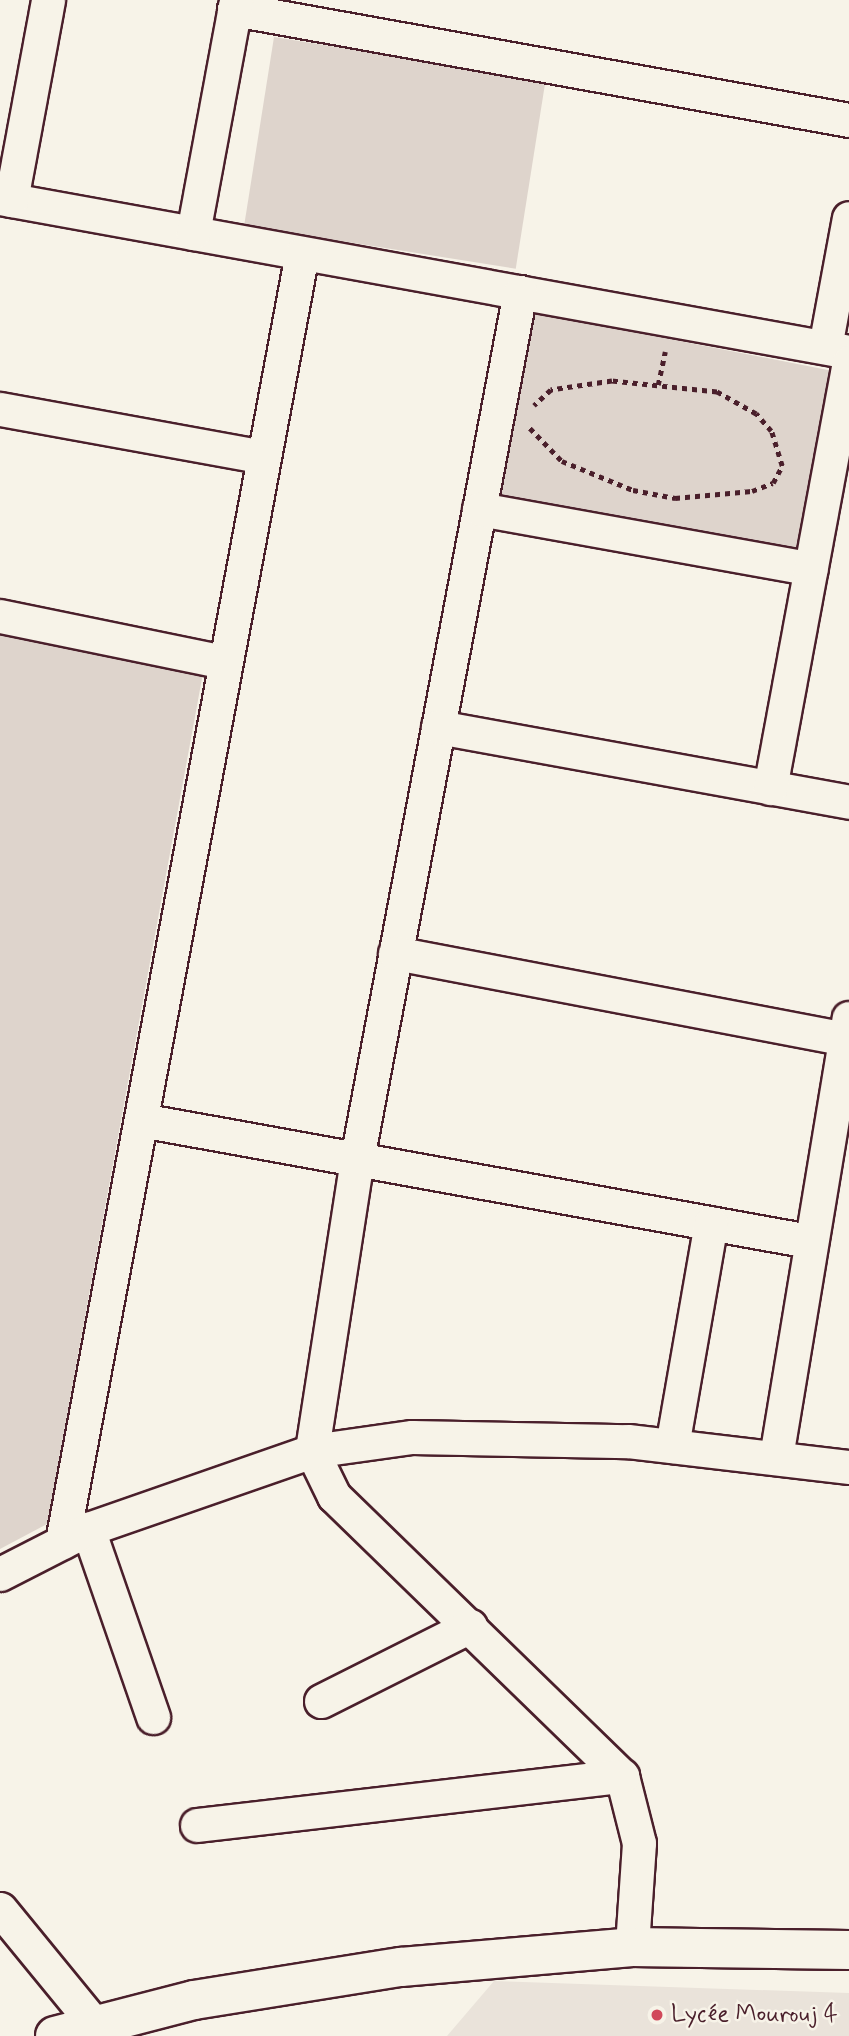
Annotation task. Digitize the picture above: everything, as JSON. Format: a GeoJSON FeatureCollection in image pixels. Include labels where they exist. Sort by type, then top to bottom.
{"type":"FeatureCollection","features":[{"type":"Feature","properties":{"kind":"street"},"geometry":{"type":"LineString","coordinates":[[48,0],[5,199],[520,292],[841,354]]}},
{"type":"Feature","properties":{"kind":"street"},"geometry":{"type":"LineString","coordinates":[[193,233],[235,4],[849,120]]}},
{"type":"Feature","properties":{"kind":"street"},"geometry":{"type":"LineString","coordinates":[[770,788],[811,569],[841,354],[849,218]]}},
{"type":"Feature","properties":{"kind":"street"},"geometry":{"type":"LineString","coordinates":[[153,1717],[75,1536],[141,1120],[302,253]]}},
{"type":"Feature","properties":{"kind":"street"},"geometry":{"type":"LineString","coordinates":[[520,292],[358,1159],[312,1451],[334,1496],[622,1776],[639,1843],[632,1947]]}},
{"type":"Feature","properties":{"kind":"street"},"geometry":{"type":"LineString","coordinates":[[0,409],[264,457]]}},
{"type":"Feature","properties":{"kind":"street"},"geometry":{"type":"LineString","coordinates":[[479,509],[811,569]]}},
{"type":"Feature","properties":{"kind":"street"},"geometry":{"type":"LineString","coordinates":[[0,616],[224,662]]}},
{"type":"Feature","properties":{"kind":"street"},"geometry":{"type":"LineString","coordinates":[[438,727],[849,802]]}},
{"type":"Feature","properties":{"kind":"street"},"geometry":{"type":"LineString","coordinates":[[395,953],[847,1029],[809,1241],[776,1457]]}},
{"type":"Feature","properties":{"kind":"street"},"geometry":{"type":"LineString","coordinates":[[141,1120],[809,1241]]}},
{"type":"Feature","properties":{"kind":"street"},"geometry":{"type":"LineString","coordinates":[[672,1446],[711,1223]]}},
{"type":"Feature","properties":{"kind":"street"},"geometry":{"type":"LineString","coordinates":[[0,1574],[75,1536],[312,1451],[488,1436],[672,1446],[849,1467]]}},
{"type":"Feature","properties":{"kind":"street"},"geometry":{"type":"LineString","coordinates":[[321,1701],[470,1626]]}},
{"type":"Feature","properties":{"kind":"street"},"geometry":{"type":"LineString","coordinates":[[197,1825],[622,1776]]}},
{"type":"Feature","properties":{"kind":"street"},"geometry":{"type":"LineString","coordinates":[[0,1909],[99,2029]]}},
{"type":"Feature","properties":{"kind":"street"},"geometry":{"type":"LineString","coordinates":[[55,2036],[401,1967],[632,1947],[849,1950]]}},
{"type":"Feature","properties":{"kind":"path"},"geometry":{"type":"LineString","coordinates":[[612,381],[717,392],[756,414],[771,431],[782,466],[773,483],[752,491],[712,498],[654,494],[562,461],[536,439],[523,416],[551,390],[576,384],[612,381]]}},
{"type":"Feature","properties":{"kind":"shaded area"},"geometry":{"type":"Polygon","coordinates":[[[274,37],[546,80],[516,269],[244,226],[274,37]]]}},
{"type":"Feature","properties":{"kind":"shaded area"},"geometry":{"type":"Polygon","coordinates":[[[535,313],[835,371],[800,556],[499,498],[535,313]]]}},
{"type":"Feature","properties":{"kind":"shaded area"},"geometry":{"type":"Polygon","coordinates":[[[0,624],[205,662],[47,1524],[0,1549],[0,624]]]}},
{"type":"Feature","properties":{"kind":"shaded area","name":"Lycée Mourouj 4"},"geometry":{"type":"Polygon","coordinates":[[[494,1981],[849,1993],[849,2036],[447,2036],[494,1981]]]}},
{"type":"Feature","properties":{"kind":"place","name":"Lycée Mourouj 4"},"geometry":{"type":"Point","coordinates":[657,2015]}}]}
